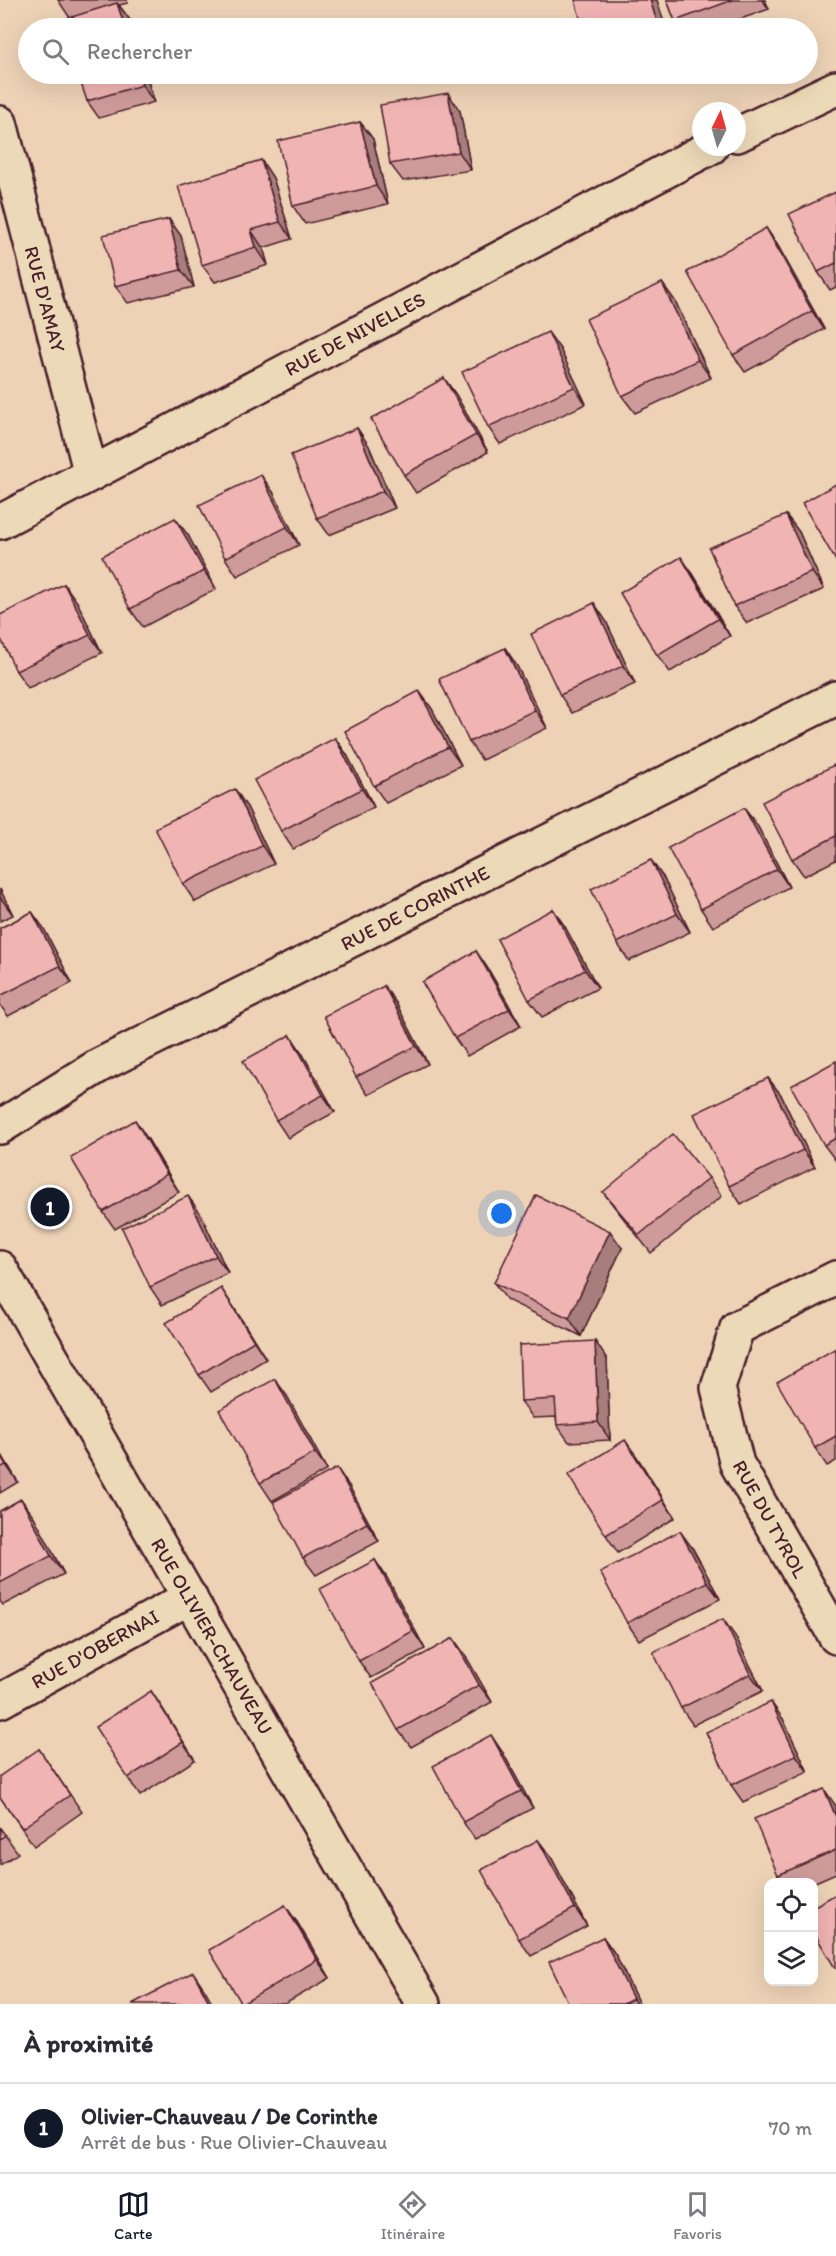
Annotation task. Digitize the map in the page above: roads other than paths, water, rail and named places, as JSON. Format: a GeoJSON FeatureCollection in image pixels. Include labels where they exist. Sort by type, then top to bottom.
{"type":"FeatureCollection","features":[{"type":"Feature","properties":{"kind":"street"},"geometry":{"type":"LineString","coordinates":[[746,131],[836,88]]}},
{"type":"Feature","properties":{"kind":"street","name":"RUE D'AMAY"},"geometry":{"type":"LineString","coordinates":[[0,123],[91,474]]}},
{"type":"Feature","properties":{"kind":"street","name":"RUE DE NIVELLES"},"geometry":{"type":"LineString","coordinates":[[0,522],[694,156]]}},
{"type":"Feature","properties":{"kind":"street","name":"RUE DE CORINTHE"},"geometry":{"type":"LineString","coordinates":[[0,1127],[100,1065],[836,698]]}},
{"type":"Feature","properties":{"kind":"street","name":"RUE OLIVIER-CHAUVEAU"},"geometry":{"type":"LineString","coordinates":[[0,1268],[423,2004]]}},
{"type":"Feature","properties":{"kind":"street","name":"RUE DU TYROL"},"geometry":{"type":"LineString","coordinates":[[836,1278],[737,1328],[718,1388],[737,1464],[836,1637]]}},
{"type":"Feature","properties":{"kind":"street","name":"RUE D'OBERNAI"},"geometry":{"type":"LineString","coordinates":[[0,1701],[190,1598]]}},
{"type":"Feature","properties":{"kind":"place","name":"Olivier-Chauveau / De Corinthe"},"geometry":{"type":"Point","coordinates":[50,1207]}}]}
